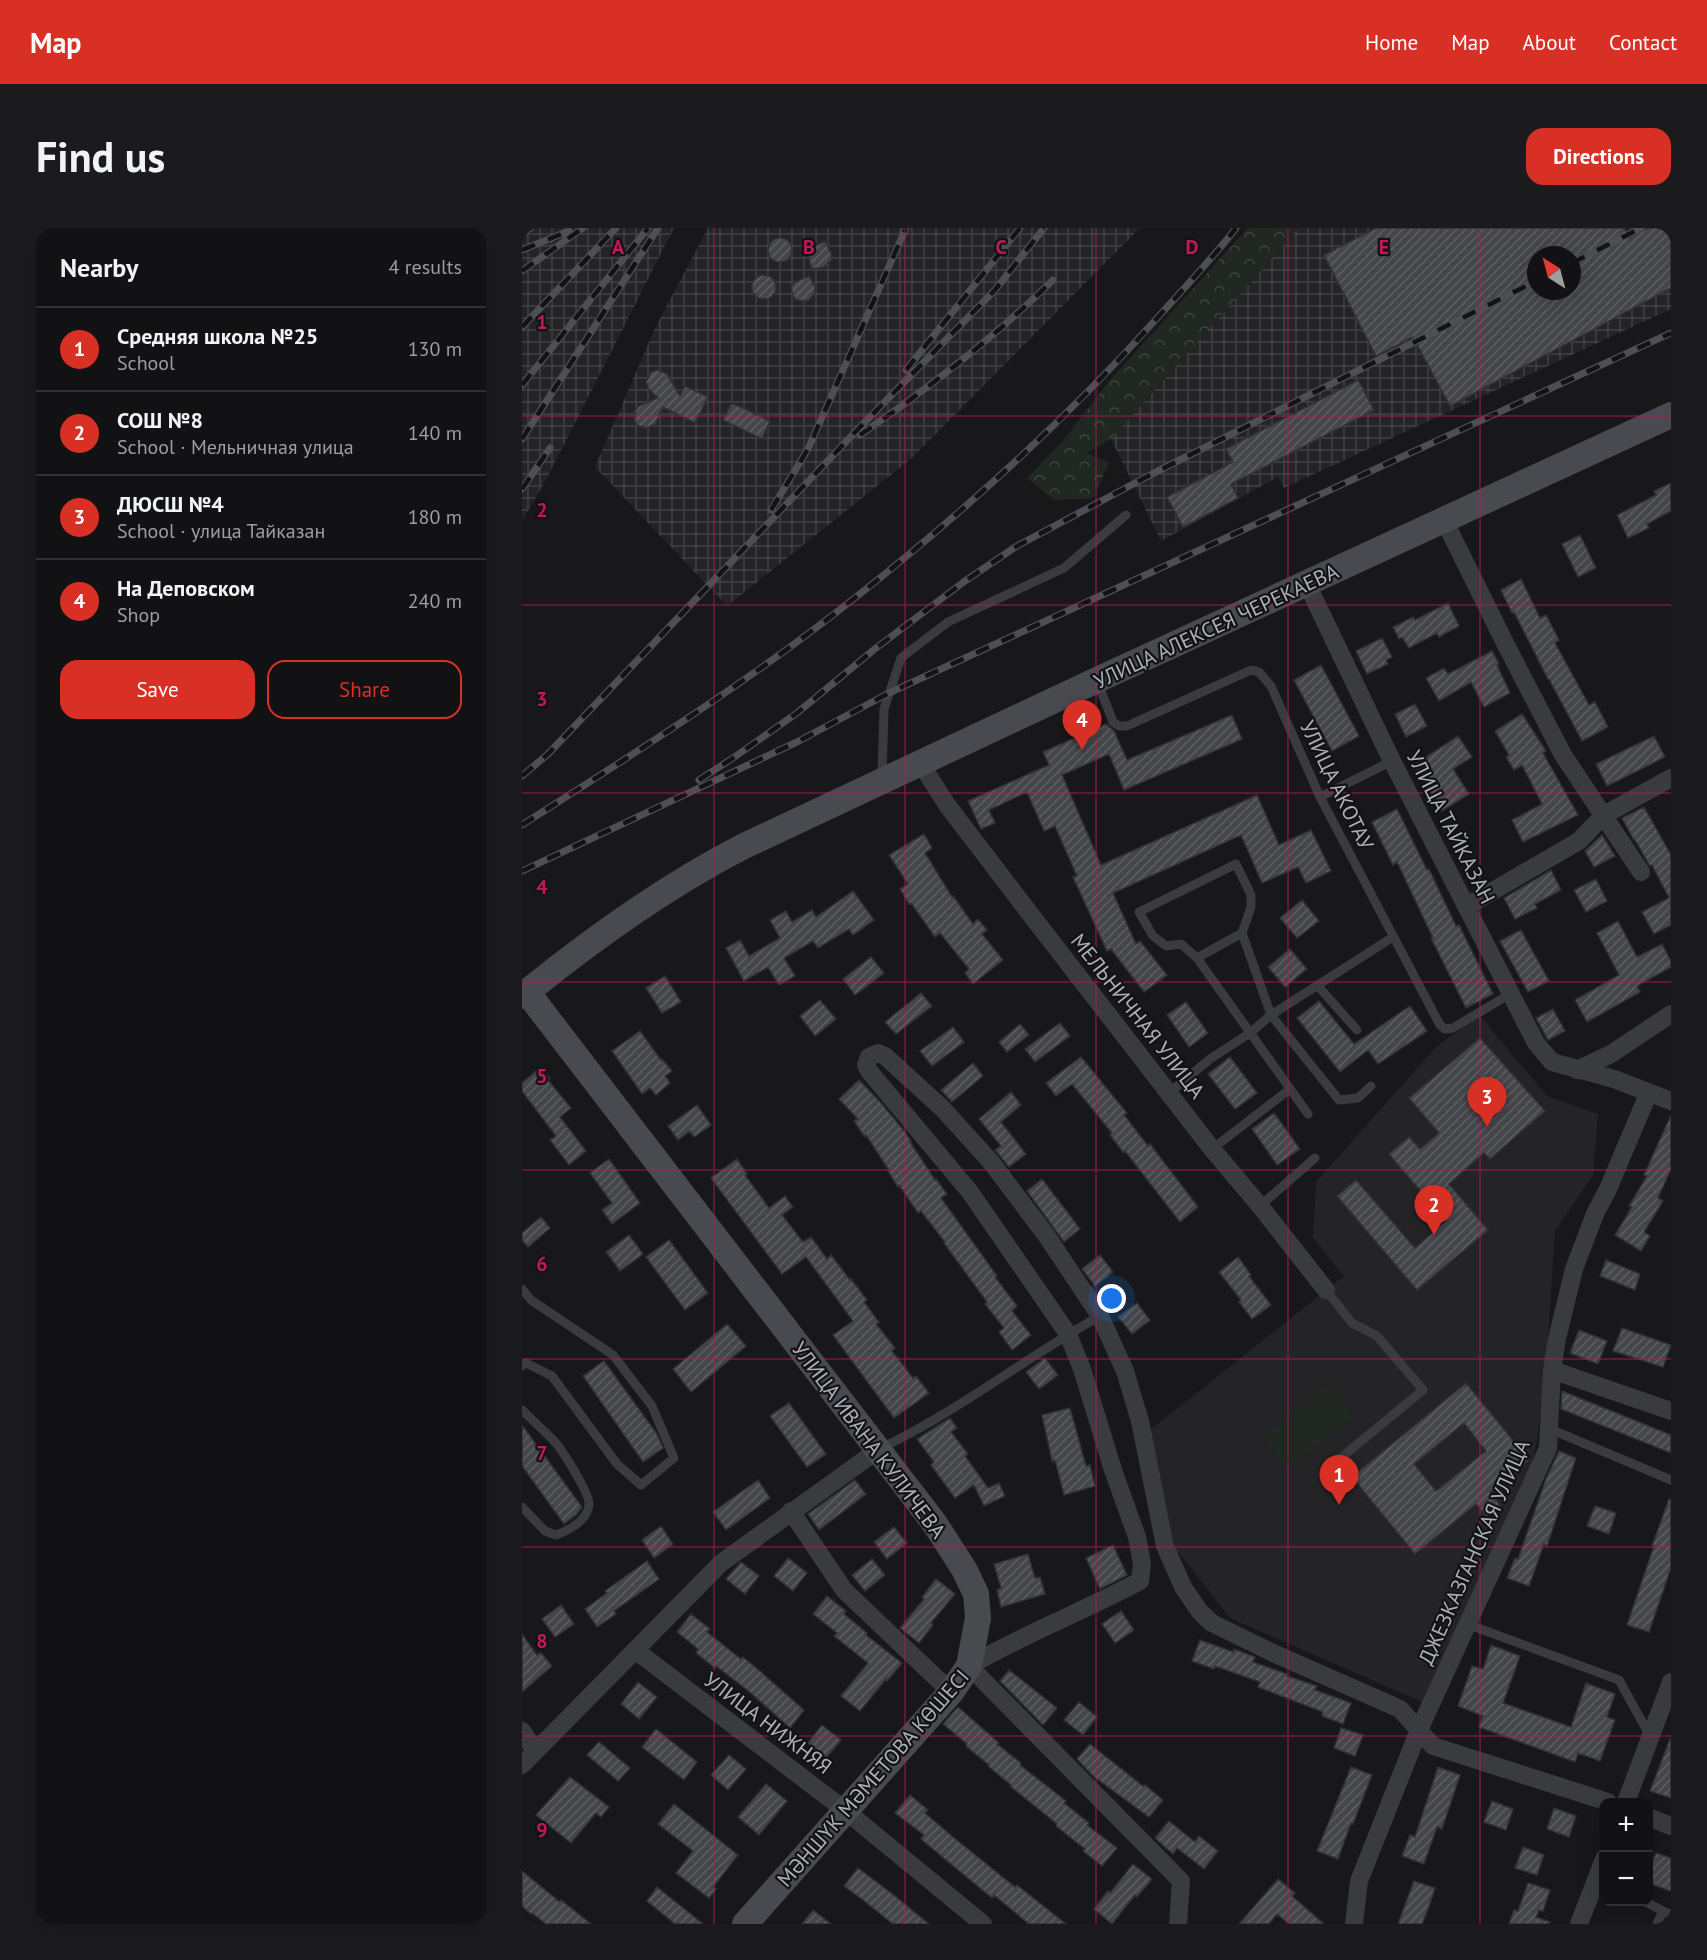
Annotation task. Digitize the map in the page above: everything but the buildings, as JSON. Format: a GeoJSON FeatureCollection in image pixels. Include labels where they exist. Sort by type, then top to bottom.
{"type":"FeatureCollection","features":[{"type":"Feature","properties":{"kind":"street","name":"УЛИЦА АЛЕКСЕЯ ЧЕРЕКАЕВА"},"geometry":{"type":"LineString","coordinates":[[524,994],[605,931],[704,867],[1097,680],[1671,415]]}},
{"type":"Feature","properties":{"kind":"street"},"geometry":{"type":"LineString","coordinates":[[1444,520],[1563,755],[1641,872]]}},
{"type":"Feature","properties":{"kind":"street","name":"УЛИЦА ТАЙКАЗАН"},"geometry":{"type":"LineString","coordinates":[[1307,584],[1392,761],[1536,1043],[1552,1062],[1614,1078],[1671,1101]]}},
{"type":"Feature","properties":{"kind":"street","name":"МЕЛЬНИЧНАЯ УЛИЦА"},"geometry":{"type":"LineString","coordinates":[[921,764],[947,804],[1212,1149],[1326,1290]]}},
{"type":"Feature","properties":{"kind":"street"},"geometry":{"type":"LineString","coordinates":[[1467,906],[1579,841],[1604,815],[1671,778]]}},
{"type":"Feature","properties":{"kind":"street","name":"УЛИЦА ИВАНА КУЛИЧЕВА"},"geometry":{"type":"LineString","coordinates":[[524,994],[878,1450],[952,1550],[976,1594],[978,1618],[969,1666]]}},
{"type":"Feature","properties":{"kind":"street"},"geometry":{"type":"LineString","coordinates":[[1577,1070],[1611,1054],[1671,1014]]}},
{"type":"Feature","properties":{"kind":"street"},"geometry":{"type":"LineString","coordinates":[[1068,1334],[970,1192],[869,1071],[866,1065],[869,1057],[878,1053],[885,1056],[942,1108],[991,1162],[1046,1235],[1100,1316],[1125,1371],[1140,1421],[1165,1546],[1183,1587],[1200,1612],[1212,1623],[1273,1653],[1400,1709],[1433,1746],[1599,1800]]}},
{"type":"Feature","properties":{"kind":"street","name":"ДЖЕЗКАЗГАНСКАЯ УЛИЦА"},"geometry":{"type":"LineString","coordinates":[[1354,1924],[1359,1881],[1419,1730],[1548,1448],[1552,1370],[1574,1269],[1595,1214],[1649,1092]]}},
{"type":"Feature","properties":{"kind":"street","name":"МӘНШҮК МӘМЕТОВА КӨШЕСІ"},"geometry":{"type":"LineString","coordinates":[[745,1924],[951,1692],[969,1666],[997,1649],[1096,1604],[1140,1581],[1142,1564],[1137,1537],[1068,1334]]}},
{"type":"Feature","properties":{"kind":"street"},"geometry":{"type":"LineString","coordinates":[[1552,1370],[1671,1411]]}},
{"type":"Feature","properties":{"kind":"street"},"geometry":{"type":"LineString","coordinates":[[522,1765],[721,1563],[878,1450]]}},
{"type":"Feature","properties":{"kind":"street"},"geometry":{"type":"LineString","coordinates":[[791,1511],[844,1590],[951,1692]]}},
{"type":"Feature","properties":{"kind":"street","name":"УЛИЦА НИЖНЯЯ"},"geometry":{"type":"LineString","coordinates":[[635,1650],[846,1810],[983,1924]]}},
{"type":"Feature","properties":{"kind":"street"},"geometry":{"type":"LineString","coordinates":[[969,1666],[1181,1881],[1178,1924]]}},
{"type":"Feature","properties":{"kind":"street"},"geometry":{"type":"LineString","coordinates":[[1628,1798],[1671,1682]]}},
{"type":"Feature","properties":{"kind":"street"},"geometry":{"type":"LineString","coordinates":[[522,1731],[535,1751]]}},
{"type":"Feature","properties":{"kind":"street"},"geometry":{"type":"LineString","coordinates":[[1653,1819],[1671,1826]]}},
{"type":"Feature","properties":{"kind":"street"},"geometry":{"type":"LineString","coordinates":[[1579,1924],[1599,1872]]}},
{"type":"Feature","properties":{"kind":"lane"},"geometry":{"type":"LineString","coordinates":[[881,783],[884,709],[901,658],[948,622],[1064,568],[1126,515]]}},
{"type":"Feature","properties":{"kind":"lane","name":"УЛИЦА АКОТАУ"},"geometry":{"type":"LineString","coordinates":[[1097,680],[1113,722],[1119,726],[1127,726],[1251,670],[1259,672],[1271,686],[1320,797],[1440,1025],[1445,1029],[1453,1028],[1510,994]]}},
{"type":"Feature","properties":{"kind":"lane"},"geometry":{"type":"LineString","coordinates":[[1320,797],[1392,761]]}},
{"type":"Feature","properties":{"kind":"lane"},"geometry":{"type":"LineString","coordinates":[[1308,1113],[1197,958],[1181,944],[1166,946],[1153,936],[1139,912],[1236,864],[1251,895],[1251,907],[1242,933],[1271,1015],[1339,1100],[1358,1098],[1371,1086]]}},
{"type":"Feature","properties":{"kind":"lane"},"geometry":{"type":"LineString","coordinates":[[1197,958],[1242,933]]}},
{"type":"Feature","properties":{"kind":"lane"},"geometry":{"type":"LineString","coordinates":[[1169,1093],[1210,1059],[1250,1033],[1271,1015],[1393,938]]}},
{"type":"Feature","properties":{"kind":"lane"},"geometry":{"type":"LineString","coordinates":[[1317,985],[1357,1030]]}},
{"type":"Feature","properties":{"kind":"lane"},"geometry":{"type":"LineString","coordinates":[[1212,1149],[1290,1089]]}},
{"type":"Feature","properties":{"kind":"lane"},"geometry":{"type":"LineString","coordinates":[[1260,1206],[1315,1158]]}},
{"type":"Feature","properties":{"kind":"lane"},"geometry":{"type":"LineString","coordinates":[[522,1289],[531,1300],[613,1355],[652,1406],[674,1458],[641,1485],[617,1464],[552,1376],[523,1366]]}},
{"type":"Feature","properties":{"kind":"lane"},"geometry":{"type":"LineString","coordinates":[[1326,1290],[1352,1323],[1377,1336],[1423,1390],[1337,1461]]}},
{"type":"Feature","properties":{"kind":"lane"},"geometry":{"type":"LineString","coordinates":[[878,1450],[932,1422],[1068,1334],[1100,1316]]}},
{"type":"Feature","properties":{"kind":"lane"},"geometry":{"type":"LineString","coordinates":[[522,1410],[557,1445],[585,1492],[589,1503],[585,1517],[567,1531],[556,1535],[545,1531],[522,1507]]}},
{"type":"Feature","properties":{"kind":"lane"},"geometry":{"type":"LineString","coordinates":[[1550,1429],[1671,1480]]}},
{"type":"Feature","properties":{"kind":"lane"},"geometry":{"type":"LineString","coordinates":[[1467,1624],[1619,1680],[1650,1737]]}},
{"type":"Feature","properties":{"kind":"lane"},"geometry":{"type":"LineString","coordinates":[[1653,1905],[1667,1912],[1657,1924]]}},
{"type":"Feature","properties":{"kind":"shaded area"},"geometry":{"type":"Polygon","coordinates":[[[522,228],[674,228],[547,478],[522,521],[522,228]]]}},
{"type":"Feature","properties":{"kind":"shaded area"},"geometry":{"type":"Polygon","coordinates":[[[708,228],[1140,228],[912,458],[727,606],[595,467],[655,328],[708,228]]]}},
{"type":"Feature","properties":{"kind":"shaded area"},"geometry":{"type":"Polygon","coordinates":[[[1299,228],[1671,228],[1671,309],[1284,488],[1278,477],[1161,541],[1111,439],[1299,228]]]}},
{"type":"Feature","properties":{"kind":"shaded area"},"geometry":{"type":"Polygon","coordinates":[[[1480,1016],[1547,1096],[1598,1114],[1593,1175],[1555,1231],[1545,1383],[1532,1462],[1422,1702],[1230,1618],[1175,1548],[1150,1430],[1344,1276],[1313,1238],[1316,1182],[1438,1045],[1480,1016]]]}},
{"type":"Feature","properties":{"kind":"green space"},"geometry":{"type":"Polygon","coordinates":[[[1248,228],[1299,228],[1111,439],[1087,453],[1109,463],[1093,498],[1054,500],[1027,478],[1062,442],[1110,380],[1248,228]]]}},
{"type":"Feature","properties":{"kind":"green space"},"geometry":{"type":"Polygon","coordinates":[[[1327,1384],[1353,1416],[1288,1469],[1262,1437],[1327,1384]]]}},
{"type":"Feature","properties":{"kind":"railway"},"geometry":{"type":"LineString","coordinates":[[522,232],[531,228]]}},
{"type":"Feature","properties":{"kind":"railway"},"geometry":{"type":"LineString","coordinates":[[522,271],[583,228]]}},
{"type":"Feature","properties":{"kind":"railway"},"geometry":{"type":"LineString","coordinates":[[522,327],[616,228]]}},
{"type":"Feature","properties":{"kind":"railway"},"geometry":{"type":"LineString","coordinates":[[522,385],[648,228]]}},
{"type":"Feature","properties":{"kind":"railway"},"geometry":{"type":"LineString","coordinates":[[522,439],[658,228]]}},
{"type":"Feature","properties":{"kind":"railway"},"geometry":{"type":"LineString","coordinates":[[771,510],[808,449],[906,228]]}},
{"type":"Feature","properties":{"kind":"railway"},"geometry":{"type":"LineString","coordinates":[[906,370],[1020,228]]}},
{"type":"Feature","properties":{"kind":"railway"},"geometry":{"type":"LineString","coordinates":[[522,776],[548,754],[861,426],[995,290],[1044,228]]}},
{"type":"Feature","properties":{"kind":"railway"},"geometry":{"type":"LineString","coordinates":[[522,825],[692,716],[775,658],[856,597],[936,532],[1014,463],[1088,391],[1218,251],[1236,228]]}},
{"type":"Feature","properties":{"kind":"railway"},"geometry":{"type":"LineString","coordinates":[[1581,258],[1641,228]]}},
{"type":"Feature","properties":{"kind":"railway"},"geometry":{"type":"LineString","coordinates":[[522,250],[569,231]]}},
{"type":"Feature","properties":{"kind":"railway"},"geometry":{"type":"LineString","coordinates":[[860,435],[960,362],[1053,280]]}},
{"type":"Feature","properties":{"kind":"railway"},"geometry":{"type":"LineString","coordinates":[[699,780],[797,713],[876,648],[965,581],[1017,546],[1152,474],[1527,286]]}},
{"type":"Feature","properties":{"kind":"railway"},"geometry":{"type":"LineString","coordinates":[[522,871],[797,742],[889,693],[1671,333]]}},
{"type":"Feature","properties":{"kind":"railway"},"geometry":{"type":"LineString","coordinates":[[522,489],[550,448]]}},
{"type":"Feature","properties":{"kind":"place","name":"На Деповском"},"geometry":{"type":"Point","coordinates":[1082,750]}},
{"type":"Feature","properties":{"kind":"place","name":"ДЮСШ №4"},"geometry":{"type":"Point","coordinates":[1487,1127]}},
{"type":"Feature","properties":{"kind":"place","name":"СОШ №8"},"geometry":{"type":"Point","coordinates":[1434,1235]}},
{"type":"Feature","properties":{"kind":"place","name":"Средняя школа №25"},"geometry":{"type":"Point","coordinates":[1339,1505]}}]}
